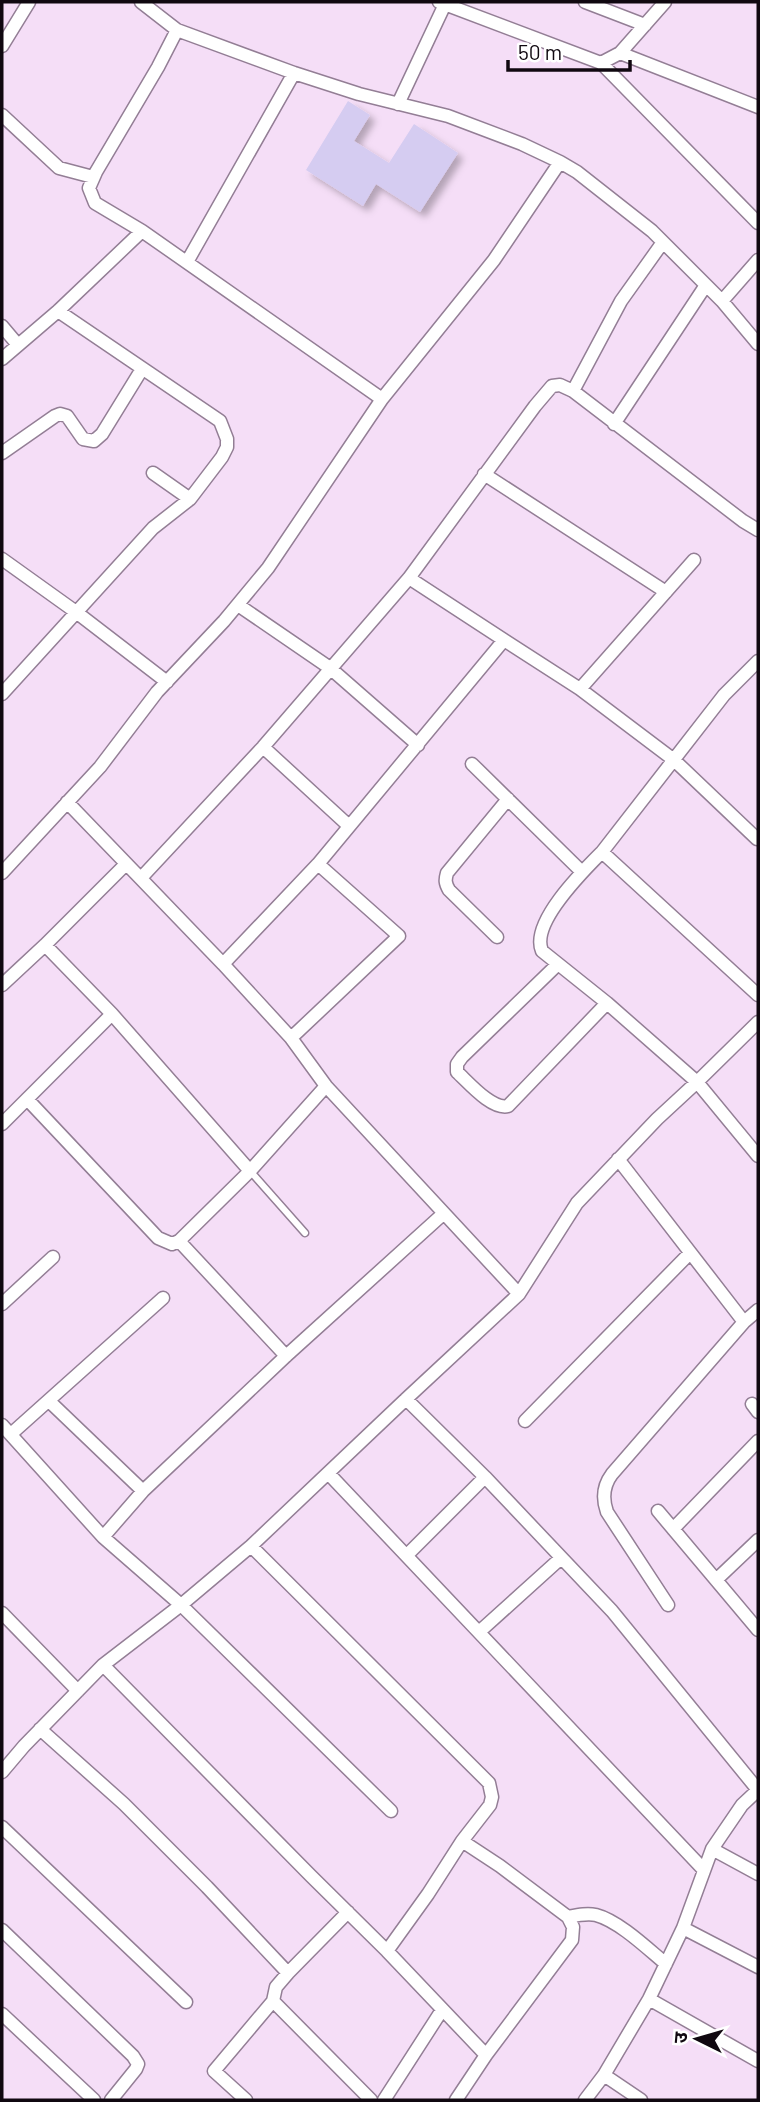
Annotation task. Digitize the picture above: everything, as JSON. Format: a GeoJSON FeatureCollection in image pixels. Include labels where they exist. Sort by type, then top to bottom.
{"type":"FeatureCollection","features":[{"type":"Feature","properties":{"kind":"street"},"geometry":{"type":"LineString","coordinates":[[2,47],[29,2]]}},
{"type":"Feature","properties":{"kind":"street"},"geometry":{"type":"LineString","coordinates":[[141,2],[177,30],[359,94],[447,116],[522,144],[560,162],[577,172],[663,242],[722,301],[758,344]]}},
{"type":"Feature","properties":{"kind":"street"},"geometry":{"type":"LineString","coordinates":[[398,104],[443,2],[601,63],[758,223]]}},
{"type":"Feature","properties":{"kind":"street"},"geometry":{"type":"LineString","coordinates":[[585,2],[645,25]]}},
{"type":"Feature","properties":{"kind":"street"},"geometry":{"type":"LineString","coordinates":[[601,63],[620,53],[665,2]]}},
{"type":"Feature","properties":{"kind":"street"},"geometry":{"type":"LineString","coordinates":[[177,30],[93,177],[89,188],[95,203],[142,231],[382,399]]}},
{"type":"Feature","properties":{"kind":"street"},"geometry":{"type":"LineString","coordinates":[[620,53],[758,107]]}},
{"type":"Feature","properties":{"kind":"street"},"geometry":{"type":"LineString","coordinates":[[187,262],[294,73]]}},
{"type":"Feature","properties":{"kind":"street"},"geometry":{"type":"LineString","coordinates":[[2,115],[59,168],[93,177]]}},
{"type":"Feature","properties":{"kind":"street"},"geometry":{"type":"LineString","coordinates":[[2,873],[100,767],[167,682],[268,568],[382,399],[494,260],[560,162]]}},
{"type":"Feature","properties":{"kind":"street"},"geometry":{"type":"LineString","coordinates":[[2,359],[58,311],[142,231]]}},
{"type":"Feature","properties":{"kind":"street"},"geometry":{"type":"LineString","coordinates":[[573,391],[621,301],[663,242]]}},
{"type":"Feature","properties":{"kind":"street"},"geometry":{"type":"LineString","coordinates":[[722,301],[758,260]]}},
{"type":"Feature","properties":{"kind":"street"},"geometry":{"type":"LineString","coordinates":[[614,424],[706,285]]}},
{"type":"Feature","properties":{"kind":"street"},"geometry":{"type":"LineString","coordinates":[[2,694],[153,528],[190,499],[227,447],[225,429],[220,421],[58,311]]}},
{"type":"Feature","properties":{"kind":"street"},"geometry":{"type":"LineString","coordinates":[[2,326],[18,345]]}},
{"type":"Feature","properties":{"kind":"street"},"geometry":{"type":"LineString","coordinates":[[2,453],[60,414],[66,416],[83,439],[94,441],[102,434],[142,369]]}},
{"type":"Feature","properties":{"kind":"street"},"geometry":{"type":"LineString","coordinates":[[141,878],[263,747],[409,578],[552,386],[560,385],[573,391],[758,530]]}},
{"type":"Feature","properties":{"kind":"street"},"geometry":{"type":"LineString","coordinates":[[153,473],[190,499]]}},
{"type":"Feature","properties":{"kind":"street"},"geometry":{"type":"LineString","coordinates":[[484,474],[666,592]]}},
{"type":"Feature","properties":{"kind":"street"},"geometry":{"type":"LineString","coordinates":[[2,559],[167,682]]}},
{"type":"Feature","properties":{"kind":"street"},"geometry":{"type":"LineString","coordinates":[[580,689],[694,560]]}},
{"type":"Feature","properties":{"kind":"street"},"geometry":{"type":"LineString","coordinates":[[409,578],[580,689],[674,760],[758,839]]}},
{"type":"Feature","properties":{"kind":"street"},"geometry":{"type":"LineString","coordinates":[[238,605],[330,668],[418,745]]}},
{"type":"Feature","properties":{"kind":"street"},"geometry":{"type":"LineString","coordinates":[[223,964],[318,864],[503,640]]}},
{"type":"Feature","properties":{"kind":"street"},"geometry":{"type":"LineString","coordinates":[[758,661],[724,695],[602,852],[582,872],[546,919],[538,943],[542,951],[607,1003],[697,1082],[758,1156]]}},
{"type":"Feature","properties":{"kind":"street"},"geometry":{"type":"LineString","coordinates":[[263,747],[349,825]]}},
{"type":"Feature","properties":{"kind":"street"},"geometry":{"type":"LineString","coordinates":[[472,764],[582,872]]}},
{"type":"Feature","properties":{"kind":"street"},"geometry":{"type":"LineString","coordinates":[[498,937],[449,890],[445,879],[447,873],[509,799]]}},
{"type":"Feature","properties":{"kind":"street"},"geometry":{"type":"LineString","coordinates":[[67,802],[291,1038],[326,1086],[519,1294]]}},
{"type":"Feature","properties":{"kind":"street"},"geometry":{"type":"LineString","coordinates":[[602,852],[758,995]]}},
{"type":"Feature","properties":{"kind":"street"},"geometry":{"type":"LineString","coordinates":[[2,985],[126,864]]}},
{"type":"Feature","properties":{"kind":"street"},"geometry":{"type":"LineString","coordinates":[[291,1038],[399,936],[318,864]]}},
{"type":"Feature","properties":{"kind":"street"},"geometry":{"type":"LineString","coordinates":[[45,945],[112,1014],[250,1171]]}},
{"type":"Feature","properties":{"kind":"street"},"geometry":{"type":"LineString","coordinates":[[558,964],[461,1057],[457,1064],[457,1072],[493,1104],[501,1108],[508,1106],[607,1003]]}},
{"type":"Feature","properties":{"kind":"street"},"geometry":{"type":"LineString","coordinates":[[2,1124],[112,1014]]}},
{"type":"Feature","properties":{"kind":"street"},"geometry":{"type":"LineString","coordinates":[[2,1772],[103,1665],[181,1605],[251,1546],[519,1294],[576,1203],[657,1119],[758,1022]]}},
{"type":"Feature","properties":{"kind":"street"},"geometry":{"type":"LineString","coordinates":[[27,1099],[159,1238],[172,1244],[179,1241],[250,1171],[326,1086]]}},
{"type":"Feature","properties":{"kind":"street"},"geometry":{"type":"LineString","coordinates":[[618,1159],[744,1322]]}},
{"type":"Feature","properties":{"kind":"street"},"geometry":{"type":"LineString","coordinates":[[103,1537],[143,1491],[286,1356],[443,1214]]}},
{"type":"Feature","properties":{"kind":"street"},"geometry":{"type":"LineString","coordinates":[[179,1241],[286,1356]]}},
{"type":"Feature","properties":{"kind":"street"},"geometry":{"type":"LineString","coordinates":[[525,1421],[690,1252]]}},
{"type":"Feature","properties":{"kind":"street"},"geometry":{"type":"LineString","coordinates":[[2,1304],[53,1257]]}},
{"type":"Feature","properties":{"kind":"street"},"geometry":{"type":"LineString","coordinates":[[163,1298],[48,1401],[6,1429],[103,1537],[181,1605],[391,1811]]}},
{"type":"Feature","properties":{"kind":"street"},"geometry":{"type":"LineString","coordinates":[[668,1605],[607,1512],[604,1502],[605,1486],[612,1474],[744,1322],[758,1310]]}},
{"type":"Feature","properties":{"kind":"street"},"geometry":{"type":"LineString","coordinates":[[406,1399],[485,1477],[612,1611],[758,1790],[743,1805],[712,1849],[683,1928],[649,1999],[604,2075],[585,2100]]}},
{"type":"Feature","properties":{"kind":"street"},"geometry":{"type":"LineString","coordinates":[[48,1401],[143,1491]]}},
{"type":"Feature","properties":{"kind":"street"},"geometry":{"type":"LineString","coordinates":[[673,1529],[758,1441]]}},
{"type":"Feature","properties":{"kind":"street"},"geometry":{"type":"LineString","coordinates":[[328,1473],[704,1870]]}},
{"type":"Feature","properties":{"kind":"street"},"geometry":{"type":"LineString","coordinates":[[407,1555],[485,1477]]}},
{"type":"Feature","properties":{"kind":"street"},"geometry":{"type":"LineString","coordinates":[[658,1511],[758,1630]]}},
{"type":"Feature","properties":{"kind":"street"},"geometry":{"type":"LineString","coordinates":[[716,1580],[758,1540]]}},
{"type":"Feature","properties":{"kind":"street"},"geometry":{"type":"LineString","coordinates":[[251,1546],[489,1783],[492,1797],[490,1805],[462,1841],[387,1951]]}},
{"type":"Feature","properties":{"kind":"street"},"geometry":{"type":"LineString","coordinates":[[479,1632],[561,1558]]}},
{"type":"Feature","properties":{"kind":"street"},"geometry":{"type":"LineString","coordinates":[[2,1613],[78,1691]]}},
{"type":"Feature","properties":{"kind":"street"},"geometry":{"type":"LineString","coordinates":[[103,1665],[387,1951],[486,2055]]}},
{"type":"Feature","properties":{"kind":"street"},"geometry":{"type":"LineString","coordinates":[[40,1729],[124,1804],[288,1973]]}},
{"type":"Feature","properties":{"kind":"street"},"geometry":{"type":"LineString","coordinates":[[2,1827],[186,2001]]}},
{"type":"Feature","properties":{"kind":"street"},"geometry":{"type":"LineString","coordinates":[[456,2100],[486,2055],[572,1940],[573,1927],[568,1917],[462,1841]]}},
{"type":"Feature","properties":{"kind":"street"},"geometry":{"type":"LineString","coordinates":[[712,1849],[758,1874]]}},
{"type":"Feature","properties":{"kind":"street"},"geometry":{"type":"LineString","coordinates":[[246,2100],[214,2071],[273,2001],[276,1986],[348,1912]]}},
{"type":"Feature","properties":{"kind":"street"},"geometry":{"type":"LineString","coordinates":[[568,1917],[587,1914],[604,1918],[636,1938],[666,1964]]}},
{"type":"Feature","properties":{"kind":"street"},"geometry":{"type":"LineString","coordinates":[[683,1928],[758,1967]]}},
{"type":"Feature","properties":{"kind":"street"},"geometry":{"type":"LineString","coordinates":[[2,1930],[133,2056],[138,2064],[136,2069],[111,2100]]}},
{"type":"Feature","properties":{"kind":"street"},"geometry":{"type":"LineString","coordinates":[[649,1999],[758,2061]]}},
{"type":"Feature","properties":{"kind":"street"},"geometry":{"type":"LineString","coordinates":[[273,2001],[371,2100]]}},
{"type":"Feature","properties":{"kind":"street"},"geometry":{"type":"LineString","coordinates":[[384,2100],[442,2010]]}},
{"type":"Feature","properties":{"kind":"street"},"geometry":{"type":"LineString","coordinates":[[2,2014],[94,2100]]}},
{"type":"Feature","properties":{"kind":"street"},"geometry":{"type":"LineString","coordinates":[[604,2075],[641,2100]]}},
{"type":"Feature","properties":{"kind":"lane"},"geometry":{"type":"LineString","coordinates":[[250,1171],[305,1233]]}},
{"type":"Feature","properties":{"kind":"building"},"geometry":{"type":"Polygon","coordinates":[[[348,101],[370,115],[354,141],[389,163],[414,124],[458,153],[420,212],[376,184],[363,206],[306,170],[348,101]]]}}]}
